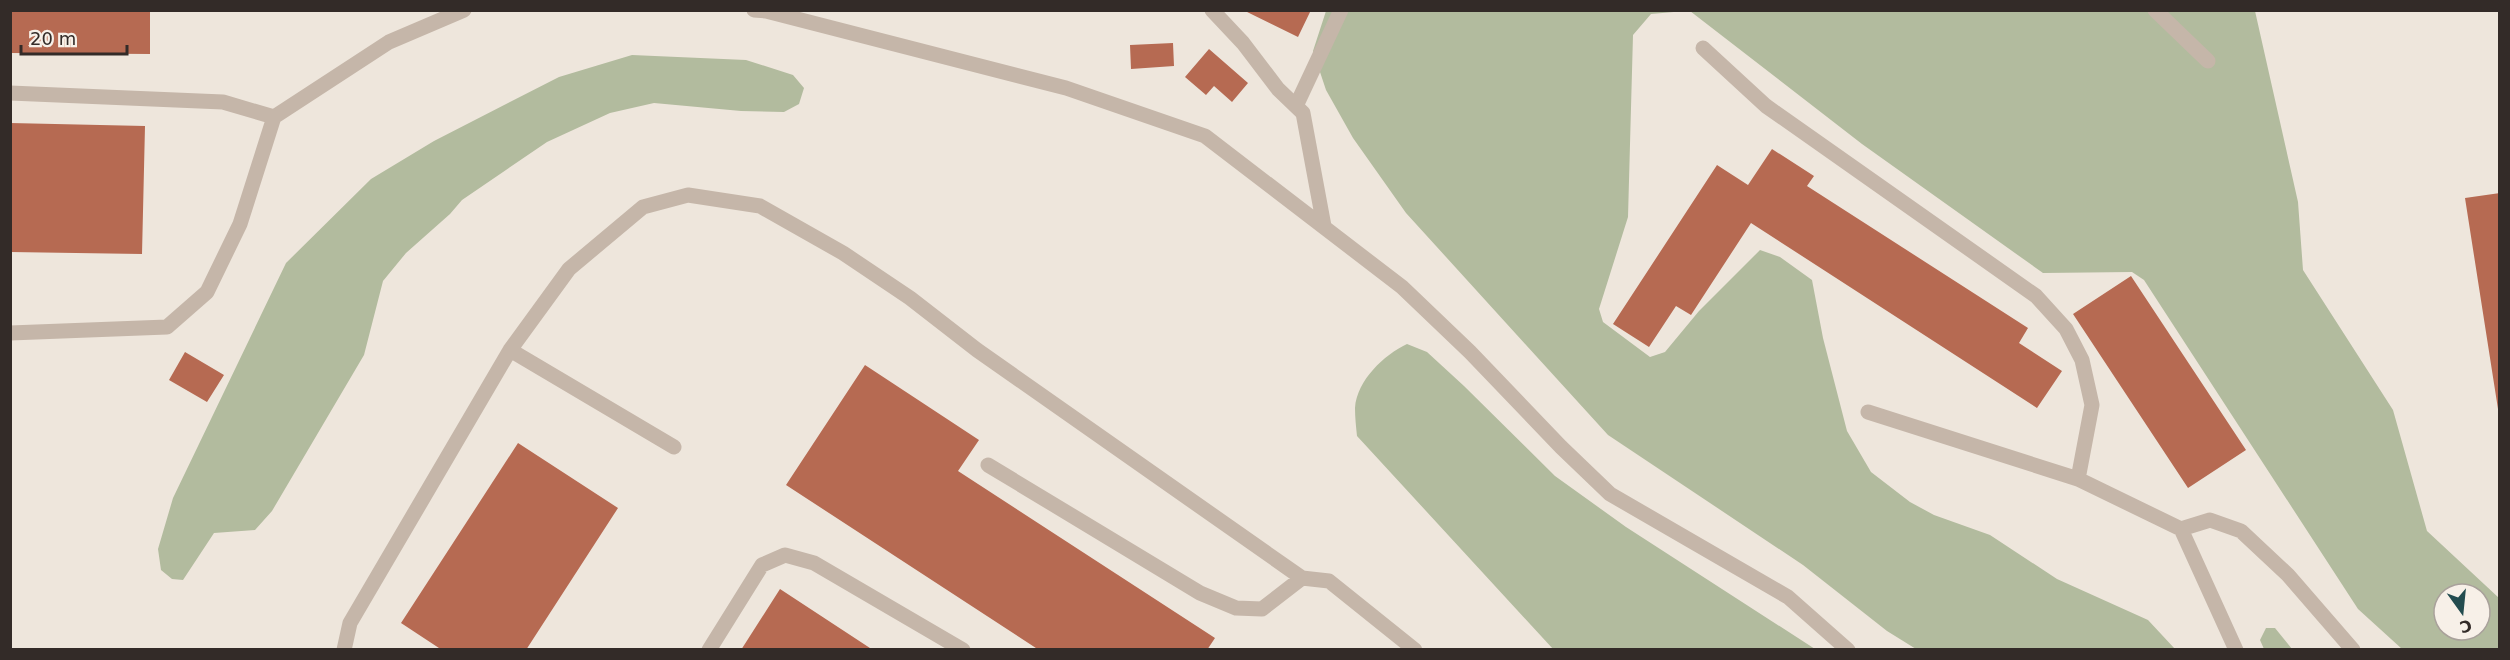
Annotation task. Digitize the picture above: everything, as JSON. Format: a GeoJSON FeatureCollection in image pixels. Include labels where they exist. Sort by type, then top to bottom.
{"type":"FeatureCollection","features":[{"type":"Feature","properties":{"kind":"lane"},"geometry":{"type":"LineString","coordinates":[[10,333],[167,327],[207,292],[240,224],[274,117],[389,42],[464,10]]}},
{"type":"Feature","properties":{"kind":"lane"},"geometry":{"type":"LineString","coordinates":[[754,10],[766,11],[1066,88],[1205,136],[1402,287],[1470,352],[1561,447],[1610,494],[1788,597],[1848,650]]}},
{"type":"Feature","properties":{"kind":"lane"},"geometry":{"type":"LineString","coordinates":[[1212,10],[1243,43],[1278,89],[1304,113],[1324,226]]}},
{"type":"Feature","properties":{"kind":"lane"},"geometry":{"type":"LineString","coordinates":[[1296,106],[1341,10]]}},
{"type":"Feature","properties":{"kind":"lane"},"geometry":{"type":"LineString","coordinates":[[2155,10],[2208,61]]}},
{"type":"Feature","properties":{"kind":"lane"},"geometry":{"type":"LineString","coordinates":[[1703,48],[1766,106],[2036,296],[2066,329],[2082,360],[2092,405],[2078,480]]}},
{"type":"Feature","properties":{"kind":"lane"},"geometry":{"type":"LineString","coordinates":[[10,93],[223,102],[274,117]]}},
{"type":"Feature","properties":{"kind":"lane"},"geometry":{"type":"LineString","coordinates":[[344,650],[350,623],[510,350],[569,269],[643,207],[688,195],[760,206],[843,254],[910,298],[977,350],[1302,578],[1329,581],[1415,650]]}},
{"type":"Feature","properties":{"kind":"lane"},"geometry":{"type":"LineString","coordinates":[[510,350],[674,447]]}},
{"type":"Feature","properties":{"kind":"lane"},"geometry":{"type":"LineString","coordinates":[[1868,412],[2078,480],[2181,529],[2236,650]]}},
{"type":"Feature","properties":{"kind":"lane"},"geometry":{"type":"LineString","coordinates":[[988,465],[1200,593],[1236,608],[1262,609],[1302,578]]}},
{"type":"Feature","properties":{"kind":"lane"},"geometry":{"type":"LineString","coordinates":[[2181,529],[2210,520],[2241,531],[2288,575],[2353,650]]}},
{"type":"Feature","properties":{"kind":"lane"},"geometry":{"type":"LineString","coordinates":[[709,650],[762,565],[785,555],[814,563],[963,650]]}},
{"type":"Feature","properties":{"kind":"green space"},"geometry":{"type":"Polygon","coordinates":[[[1326,11],[1685,11],[1651,14],[1633,35],[1628,217],[1599,309],[1603,322],[1650,357],[1665,352],[1699,311],[1760,250],[1780,257],[1812,280],[1823,338],[1847,431],[1871,472],[1910,502],[1934,515],[1990,535],[2057,579],[2148,620],[2175,649],[1916,649],[1887,631],[1803,565],[1608,435],[1406,213],[1353,138],[1326,90],[1313,51],[1326,11]]]}},
{"type":"Feature","properties":{"kind":"green space"},"geometry":{"type":"Polygon","coordinates":[[[1690,11],[2255,11],[2298,202],[2303,270],[2393,410],[2427,531],[2482,582],[2432,582],[2432,642],[2492,642],[2492,591],[2499,598],[2499,649],[2402,649],[2358,609],[2144,280],[2132,272],[2043,273],[1862,144],[1690,11]]]}},
{"type":"Feature","properties":{"kind":"green space"},"geometry":{"type":"Polygon","coordinates":[[[632,55],[746,60],[793,75],[804,88],[799,104],[784,112],[741,111],[654,103],[610,113],[547,142],[462,200],[450,214],[406,253],[383,281],[364,355],[272,511],[255,530],[214,533],[183,580],[172,579],[161,570],[158,549],[173,498],[286,263],[371,179],[434,141],[559,77],[632,55]]]}},
{"type":"Feature","properties":{"kind":"green space"},"geometry":{"type":"Polygon","coordinates":[[[1407,344],[1427,352],[1555,476],[1626,527],[1815,649],[1553,649],[1357,436],[1355,408],[1366,378],[1389,355],[1407,344]]]}},
{"type":"Feature","properties":{"kind":"green space"},"geometry":{"type":"Polygon","coordinates":[[[2266,628],[2275,628],[2292,649],[2264,649],[2260,640],[2266,628]]]}},
{"type":"Feature","properties":{"kind":"building"},"geometry":{"type":"Polygon","coordinates":[[[10,10],[150,10],[150,54],[10,53],[10,10]]]}},
{"type":"Feature","properties":{"kind":"building"},"geometry":{"type":"Polygon","coordinates":[[[1243,10],[1311,10],[1298,37],[1243,10]]]}},
{"type":"Feature","properties":{"kind":"building"},"geometry":{"type":"Polygon","coordinates":[[[1173,43],[1174,66],[1131,69],[1130,45],[1173,43]]]}},
{"type":"Feature","properties":{"kind":"building"},"geometry":{"type":"Polygon","coordinates":[[[1209,49],[1248,83],[1232,102],[1214,86],[1206,95],[1185,77],[1209,49]]]}},
{"type":"Feature","properties":{"kind":"building"},"geometry":{"type":"Polygon","coordinates":[[[10,123],[145,126],[142,254],[10,252],[10,123]]]}},
{"type":"Feature","properties":{"kind":"building"},"geometry":{"type":"Polygon","coordinates":[[[1772,149],[1814,176],[1807,186],[2028,328],[2019,343],[2062,371],[2037,408],[1751,223],[1691,315],[1676,306],[1649,347],[1613,324],[1717,165],[1748,185],[1772,149]]]}},
{"type":"Feature","properties":{"kind":"building"},"geometry":{"type":"Polygon","coordinates":[[[2500,193],[2500,409],[2498,409],[2465,198],[2500,193]]]}},
{"type":"Feature","properties":{"kind":"building"},"geometry":{"type":"Polygon","coordinates":[[[2131,276],[2246,450],[2188,488],[2073,314],[2131,276]]]}},
{"type":"Feature","properties":{"kind":"building"},"geometry":{"type":"Polygon","coordinates":[[[185,352],[224,375],[207,402],[169,380],[185,352]]]}},
{"type":"Feature","properties":{"kind":"building"},"geometry":{"type":"Polygon","coordinates":[[[865,365],[979,440],[958,471],[1215,638],[1207,650],[1039,650],[786,485],[865,365]]]}},
{"type":"Feature","properties":{"kind":"building"},"geometry":{"type":"Polygon","coordinates":[[[518,443],[618,508],[526,650],[442,650],[401,623],[518,443]]]}},
{"type":"Feature","properties":{"kind":"building"},"geometry":{"type":"Polygon","coordinates":[[[780,589],[873,650],[741,650],[780,589]]]}}]}
